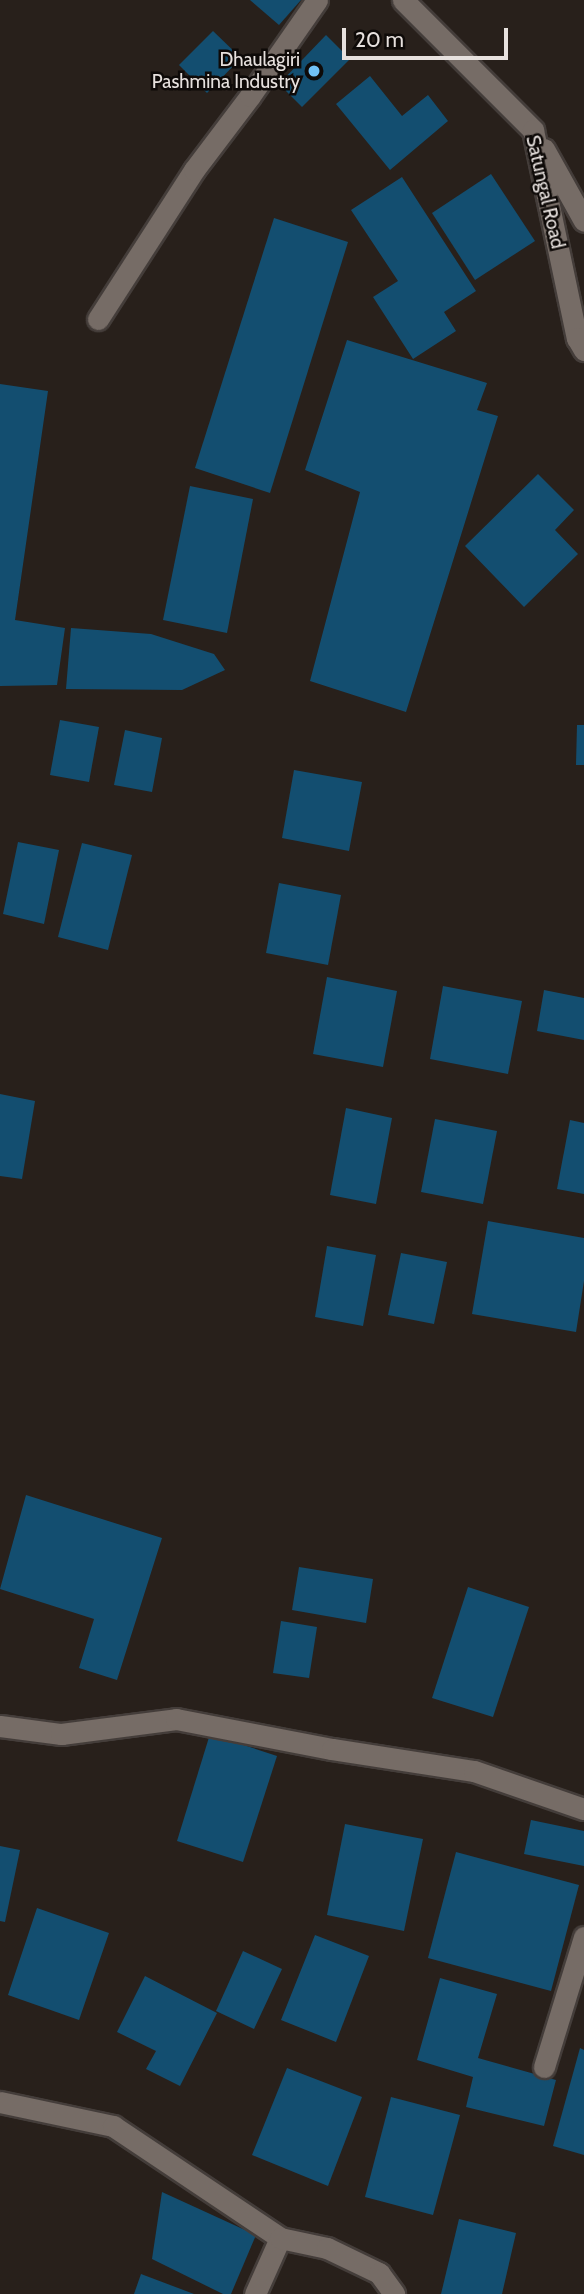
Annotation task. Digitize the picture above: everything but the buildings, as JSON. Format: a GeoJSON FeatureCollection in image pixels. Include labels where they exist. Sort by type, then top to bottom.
{"type":"FeatureCollection","features":[{"type":"Feature","properties":{"kind":"street"},"geometry":{"type":"LineString","coordinates":[[98,320],[194,170],[317,0]]}},
{"type":"Feature","properties":{"kind":"street","name":"Satungal Road"},"geometry":{"type":"LineString","coordinates":[[403,0],[533,130],[577,338],[584,349]]}},
{"type":"Feature","properties":{"kind":"street"},"geometry":{"type":"LineString","coordinates":[[533,130],[584,220]]}},
{"type":"Feature","properties":{"kind":"street"},"geometry":{"type":"LineString","coordinates":[[0,1726],[61,1734],[176,1719],[332,1749],[474,1771],[584,1809]]}},
{"type":"Feature","properties":{"kind":"street"},"geometry":{"type":"LineString","coordinates":[[544,2067],[584,1937]]}},
{"type":"Feature","properties":{"kind":"street"},"geometry":{"type":"LineString","coordinates":[[0,2102],[113,2126],[280,2238],[327,2248],[379,2273],[394,2294]]}},
{"type":"Feature","properties":{"kind":"street"},"geometry":{"type":"LineString","coordinates":[[256,2294],[280,2238]]}},
{"type":"Feature","properties":{"kind":"place","name":"Dhaulagiri Pashmina Industry"},"geometry":{"type":"Point","coordinates":[314,71]}}]}
